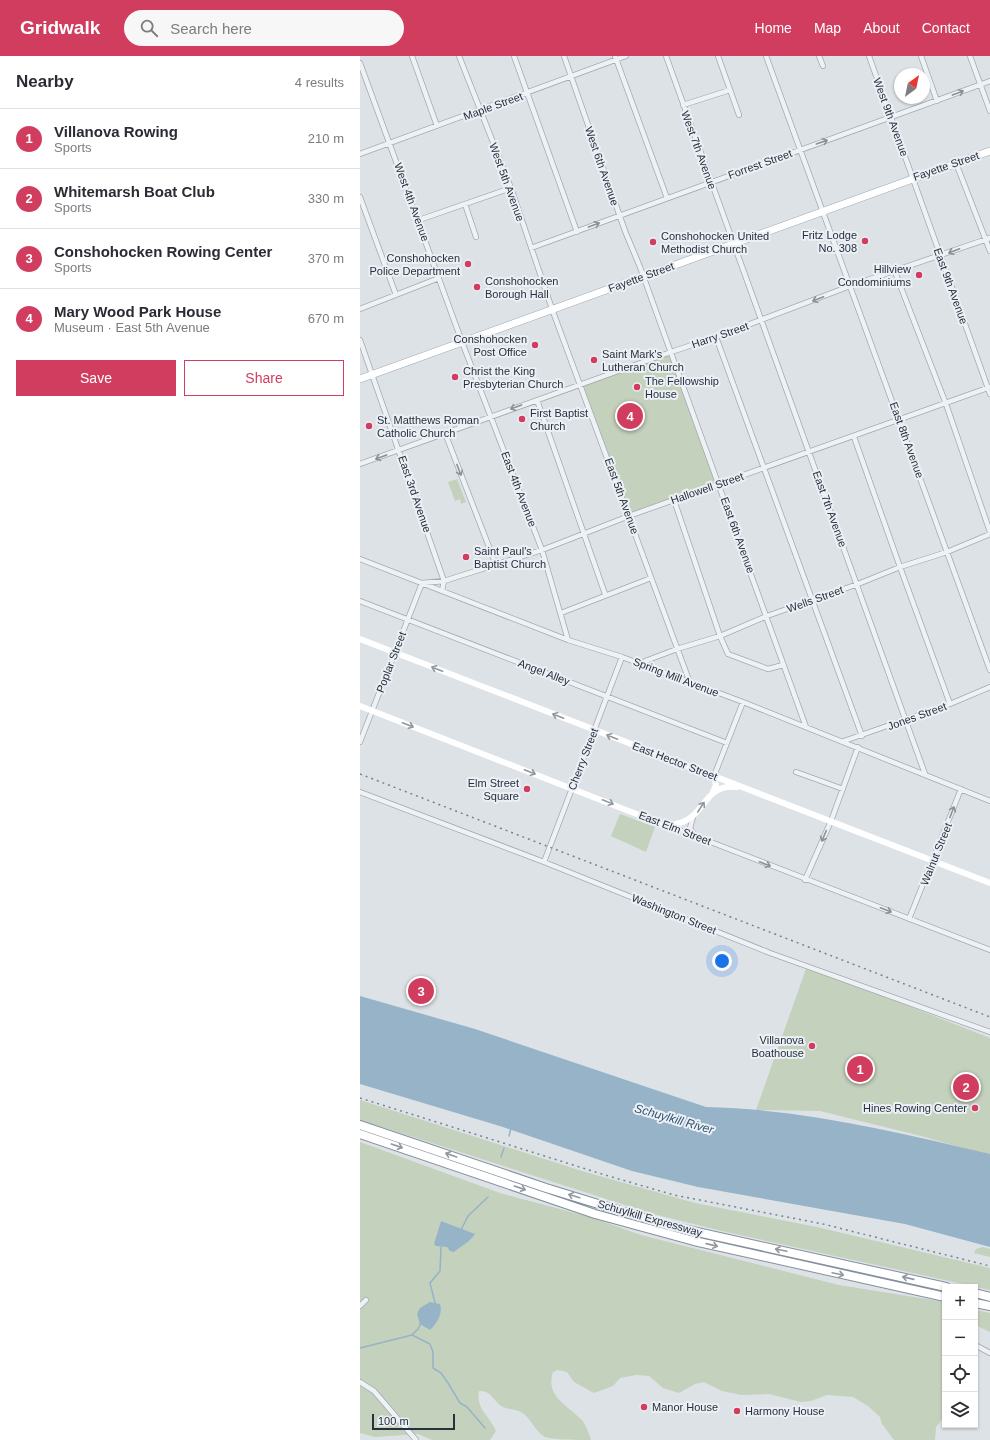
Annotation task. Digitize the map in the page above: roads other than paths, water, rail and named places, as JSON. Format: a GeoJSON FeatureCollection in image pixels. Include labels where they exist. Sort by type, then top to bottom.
{"type":"FeatureCollection","features":[{"type":"Feature","properties":{"kind":"highway","name":"Schuylkill Expressway"},"geometry":{"type":"LineString","coordinates":[[360,1125],[546,1188],[670,1226],[942,1286]]}},
{"type":"Feature","properties":{"kind":"highway","name":"Schuylkill Expressway"},"geometry":{"type":"LineString","coordinates":[[360,1134],[595,1214],[702,1243],[942,1295]]}},
{"type":"Feature","properties":{"kind":"highway"},"geometry":{"type":"LineString","coordinates":[[978,1295],[990,1297]]}},
{"type":"Feature","properties":{"kind":"highway"},"geometry":{"type":"LineString","coordinates":[[978,1304],[990,1306]]}},
{"type":"Feature","properties":{"kind":"main road","name":"Fayette Street"},"geometry":{"type":"LineString","coordinates":[[360,379],[990,151]]}},
{"type":"Feature","properties":{"kind":"main road","name":"East Hector Street"},"geometry":{"type":"LineString","coordinates":[[360,639],[990,882]]}},
{"type":"Feature","properties":{"kind":"main road","name":"East Elm Street"},"geometry":{"type":"LineString","coordinates":[[360,706],[662,824]]}},
{"type":"Feature","properties":{"kind":"main road"},"geometry":{"type":"LineString","coordinates":[[662,824],[681,823],[693,817],[712,794],[716,785],[714,776]]}},
{"type":"Feature","properties":{"kind":"main road"},"geometry":{"type":"LineString","coordinates":[[712,794],[729,786],[752,790]]}},
{"type":"Feature","properties":{"kind":"street"},"geometry":{"type":"LineString","coordinates":[[412,56],[437,126]]}},
{"type":"Feature","properties":{"kind":"street","name":"West 5th Avenue"},"geometry":{"type":"LineString","coordinates":[[459,56],[479,111],[511,188],[530,248],[552,309]]}},
{"type":"Feature","properties":{"kind":"street"},"geometry":{"type":"LineString","coordinates":[[514,56],[577,232]]}},
{"type":"Feature","properties":{"kind":"street","name":"West 6th Avenue"},"geometry":{"type":"LineString","coordinates":[[564,56],[620,216],[643,276]]}},
{"type":"Feature","properties":{"kind":"street","name":"Maple Street"},"geometry":{"type":"LineString","coordinates":[[360,154],[572,77],[615,58],[626,56]]}},
{"type":"Feature","properties":{"kind":"street","name":"West 7th Avenue"},"geometry":{"type":"LineString","coordinates":[[666,56],[734,243]]}},
{"type":"Feature","properties":{"kind":"street"},"geometry":{"type":"LineString","coordinates":[[718,56],[739,115]]}},
{"type":"Feature","properties":{"kind":"street","name":"East 8th Avenue"},"geometry":{"type":"LineString","coordinates":[[766,56],[990,670]]}},
{"type":"Feature","properties":{"kind":"street"},"geometry":{"type":"LineString","coordinates":[[819,56],[823,66]]}},
{"type":"Feature","properties":{"kind":"street","name":"West 9th Avenue"},"geometry":{"type":"LineString","coordinates":[[869,56],[890,118],[913,178]]}},
{"type":"Feature","properties":{"kind":"street"},"geometry":{"type":"LineString","coordinates":[[921,56],[937,101]]}},
{"type":"Feature","properties":{"kind":"street"},"geometry":{"type":"LineString","coordinates":[[970,56],[990,111]]}},
{"type":"Feature","properties":{"kind":"street"},"geometry":{"type":"LineString","coordinates":[[615,58],[667,198]]}},
{"type":"Feature","properties":{"kind":"street","name":"West 4th Avenue"},"geometry":{"type":"LineString","coordinates":[[360,63],[419,220],[462,342]]}},
{"type":"Feature","properties":{"kind":"street","name":"Forrest Street"},"geometry":{"type":"LineString","coordinates":[[530,248],[990,81]]}},
{"type":"Feature","properties":{"kind":"street"},"geometry":{"type":"LineString","coordinates":[[683,105],[730,90]]}},
{"type":"Feature","properties":{"kind":"street"},"geometry":{"type":"LineString","coordinates":[[956,163],[988,238],[990,251]]}},
{"type":"Feature","properties":{"kind":"street","name":"East 9th Avenue"},"geometry":{"type":"LineString","coordinates":[[913,178],[990,394]]}},
{"type":"Feature","properties":{"kind":"street"},"geometry":{"type":"LineString","coordinates":[[419,220],[511,188]]}},
{"type":"Feature","properties":{"kind":"street"},"geometry":{"type":"LineString","coordinates":[[360,197],[396,295]]}},
{"type":"Feature","properties":{"kind":"street"},"geometry":{"type":"LineString","coordinates":[[465,204],[476,237]]}},
{"type":"Feature","properties":{"kind":"street","name":"Harry Street"},"geometry":{"type":"LineString","coordinates":[[360,464],[716,337],[850,286],[940,257],[988,238]]}},
{"type":"Feature","properties":{"kind":"street","name":"East 7th Avenue"},"geometry":{"type":"LineString","coordinates":[[734,243],[858,584],[925,774]]}},
{"type":"Feature","properties":{"kind":"street"},"geometry":{"type":"LineString","coordinates":[[895,272],[946,404],[990,533]]}},
{"type":"Feature","properties":{"kind":"street","name":"East 6th Avenue"},"geometry":{"type":"LineString","coordinates":[[643,276],[806,727]]}},
{"type":"Feature","properties":{"kind":"street"},"geometry":{"type":"LineString","coordinates":[[360,309],[439,278]]}},
{"type":"Feature","properties":{"kind":"street","name":"East 5th Avenue"},"geometry":{"type":"LineString","coordinates":[[552,309],[581,384],[690,683]]}},
{"type":"Feature","properties":{"kind":"street"},"geometry":{"type":"LineString","coordinates":[[716,337],[862,736]]}},
{"type":"Feature","properties":{"kind":"street","name":"East 3rd Avenue"},"geometry":{"type":"LineString","coordinates":[[360,340],[400,450],[444,581],[442,591]]}},
{"type":"Feature","properties":{"kind":"street","name":"East 4th Avenue"},"geometry":{"type":"LineString","coordinates":[[462,342],[542,550],[568,640]]}},
{"type":"Feature","properties":{"kind":"street","name":"Hallowell Street"},"geometry":{"type":"LineString","coordinates":[[422,583],[444,581],[542,550],[629,516],[989,388]]}},
{"type":"Feature","properties":{"kind":"street"},"geometry":{"type":"LineString","coordinates":[[537,400],[605,594]]}},
{"type":"Feature","properties":{"kind":"street"},"geometry":{"type":"LineString","coordinates":[[445,433],[496,565]]}},
{"type":"Feature","properties":{"kind":"street"},"geometry":{"type":"LineString","coordinates":[[854,437],[950,704]]}},
{"type":"Feature","properties":{"kind":"street"},"geometry":{"type":"LineString","coordinates":[[674,500],[720,636],[728,654],[768,669],[783,665]]}},
{"type":"Feature","properties":{"kind":"street","name":"Wells Street"},"geometry":{"type":"LineString","coordinates":[[640,663],[677,649],[720,636],[767,616],[812,601],[900,567],[947,552],[990,533]]}},
{"type":"Feature","properties":{"kind":"street","name":"Spring Mill Avenue"},"geometry":{"type":"LineString","coordinates":[[360,559],[568,640],[622,656],[743,702],[990,801]]}},
{"type":"Feature","properties":{"kind":"street"},"geometry":{"type":"LineString","coordinates":[[561,613],[605,594],[651,578]]}},
{"type":"Feature","properties":{"kind":"street","name":"Poplar Street"},"geometry":{"type":"LineString","coordinates":[[360,742],[422,583]]}},
{"type":"Feature","properties":{"kind":"street","name":"Angel Alley"},"geometry":{"type":"LineString","coordinates":[[360,601],[727,744]]}},
{"type":"Feature","properties":{"kind":"street","name":"Cherry Street"},"geometry":{"type":"LineString","coordinates":[[544,862],[622,656]]}},
{"type":"Feature","properties":{"kind":"street","name":"Jones Street"},"geometry":{"type":"LineString","coordinates":[[844,742],[950,704],[990,687]]}},
{"type":"Feature","properties":{"kind":"street"},"geometry":{"type":"LineString","coordinates":[[714,776],[743,702]]}},
{"type":"Feature","properties":{"kind":"street"},"geometry":{"type":"LineString","coordinates":[[806,880],[831,821],[858,747]]}},
{"type":"Feature","properties":{"kind":"street"},"geometry":{"type":"LineString","coordinates":[[796,772],[842,789]]}},
{"type":"Feature","properties":{"kind":"street","name":"Walnut Street"},"geometry":{"type":"LineString","coordinates":[[909,919],[961,789]]}},
{"type":"Feature","properties":{"kind":"street","name":"Washington Street"},"geometry":{"type":"LineString","coordinates":[[360,792],[544,862],[770,952],[990,1032]]}},
{"type":"Feature","properties":{"kind":"street"},"geometry":{"type":"LineString","coordinates":[[693,817],[690,831],[699,838]]}},
{"type":"Feature","properties":{"kind":"street","name":"East Elm Street"},"geometry":{"type":"LineString","coordinates":[[662,824],[990,950]]}},
{"type":"Feature","properties":{"kind":"street"},"geometry":{"type":"LineString","coordinates":[[360,1306],[366,1300]]}},
{"type":"Feature","properties":{"kind":"street"},"geometry":{"type":"LineString","coordinates":[[978,1346],[990,1353]]}},
{"type":"Feature","properties":{"kind":"street"},"geometry":{"type":"LineString","coordinates":[[360,1382],[374,1391],[416,1440]]}},
{"type":"Feature","properties":{"kind":"water","name":"Schuylkill River"},"geometry":{"type":"Polygon","coordinates":[[[360,996],[475,1029],[706,1107],[778,1112],[814,1117],[885,1130],[990,1154],[990,1247],[905,1224],[698,1187],[632,1171],[503,1127],[360,1084],[360,996]]]}},
{"type":"Feature","properties":{"kind":"water"},"geometry":{"type":"Polygon","coordinates":[[[441,1221],[475,1234],[468,1242],[454,1252],[450,1251],[447,1247],[436,1246],[434,1244],[441,1221]]]}},
{"type":"Feature","properties":{"kind":"water"},"geometry":{"type":"Polygon","coordinates":[[[430,1302],[440,1304],[441,1311],[439,1318],[430,1330],[420,1324],[417,1314],[420,1308],[430,1302]]]}},
{"type":"Feature","properties":{"kind":"waterway"},"geometry":{"type":"LineString","coordinates":[[509,1136],[511,1128]]}},
{"type":"Feature","properties":{"kind":"waterway"},"geometry":{"type":"LineString","coordinates":[[501,1157],[504,1148]]}},
{"type":"Feature","properties":{"kind":"waterway"},"geometry":{"type":"LineString","coordinates":[[461,1230],[468,1216],[488,1197]]}},
{"type":"Feature","properties":{"kind":"waterway"},"geometry":{"type":"LineString","coordinates":[[435,1303],[430,1283],[440,1271],[441,1247]]}},
{"type":"Feature","properties":{"kind":"waterway"},"geometry":{"type":"LineString","coordinates":[[421,1323],[412,1335],[430,1344],[433,1352],[433,1368],[441,1373],[460,1403],[467,1407],[485,1428]]}},
{"type":"Feature","properties":{"kind":"waterway"},"geometry":{"type":"LineString","coordinates":[[360,1348],[412,1335]]}},
{"type":"Feature","properties":{"kind":"railway"},"geometry":{"type":"LineString","coordinates":[[360,774],[990,1017]]}},
{"type":"Feature","properties":{"kind":"railway"},"geometry":{"type":"LineString","coordinates":[[360,1098],[605,1175],[674,1195],[823,1224],[990,1266]]}},
{"type":"Feature","properties":{"kind":"place","name":"Fritz Lodge No. 308"},"geometry":{"type":"Point","coordinates":[865,241]}},
{"type":"Feature","properties":{"kind":"place","name":"Conshohocken United Methodist Church"},"geometry":{"type":"Point","coordinates":[653,242]}},
{"type":"Feature","properties":{"kind":"place","name":"Conshohocken Police Department"},"geometry":{"type":"Point","coordinates":[468,264]}},
{"type":"Feature","properties":{"kind":"place","name":"Hillview Condominiums"},"geometry":{"type":"Point","coordinates":[919,275]}},
{"type":"Feature","properties":{"kind":"place","name":"Conshohocken Borough Hall"},"geometry":{"type":"Point","coordinates":[477,287]}},
{"type":"Feature","properties":{"kind":"place","name":"Conshohocken Post Office"},"geometry":{"type":"Point","coordinates":[535,345]}},
{"type":"Feature","properties":{"kind":"place","name":"Saint Mark's Lutheran Church"},"geometry":{"type":"Point","coordinates":[594,360]}},
{"type":"Feature","properties":{"kind":"place","name":"Christ the King Presbyterian Church"},"geometry":{"type":"Point","coordinates":[455,377]}},
{"type":"Feature","properties":{"kind":"place","name":"The Fellowship House"},"geometry":{"type":"Point","coordinates":[637,387]}},
{"type":"Feature","properties":{"kind":"place","name":"Mary Wood Park House"},"geometry":{"type":"Point","coordinates":[630,416]}},
{"type":"Feature","properties":{"kind":"place","name":"First Baptist Church"},"geometry":{"type":"Point","coordinates":[522,419]}},
{"type":"Feature","properties":{"kind":"place","name":"St. Matthews Roman Catholic Church"},"geometry":{"type":"Point","coordinates":[369,426]}},
{"type":"Feature","properties":{"kind":"place","name":"Saint Paul's Baptist Church"},"geometry":{"type":"Point","coordinates":[466,557]}},
{"type":"Feature","properties":{"kind":"place","name":"Elm Street Square"},"geometry":{"type":"Point","coordinates":[527,789]}},
{"type":"Feature","properties":{"kind":"place","name":"Conshohocken Rowing Center"},"geometry":{"type":"Point","coordinates":[421,991]}},
{"type":"Feature","properties":{"kind":"place","name":"Villanova Boathouse"},"geometry":{"type":"Point","coordinates":[812,1046]}},
{"type":"Feature","properties":{"kind":"place","name":"Villanova Rowing"},"geometry":{"type":"Point","coordinates":[860,1069]}},
{"type":"Feature","properties":{"kind":"place","name":"Whitemarsh Boat Club"},"geometry":{"type":"Point","coordinates":[966,1087]}},
{"type":"Feature","properties":{"kind":"place","name":"Hines Rowing Center"},"geometry":{"type":"Point","coordinates":[975,1108]}},
{"type":"Feature","properties":{"kind":"place","name":"Manor House"},"geometry":{"type":"Point","coordinates":[644,1407]}},
{"type":"Feature","properties":{"kind":"place","name":"Harmony House"},"geometry":{"type":"Point","coordinates":[737,1411]}}]}
